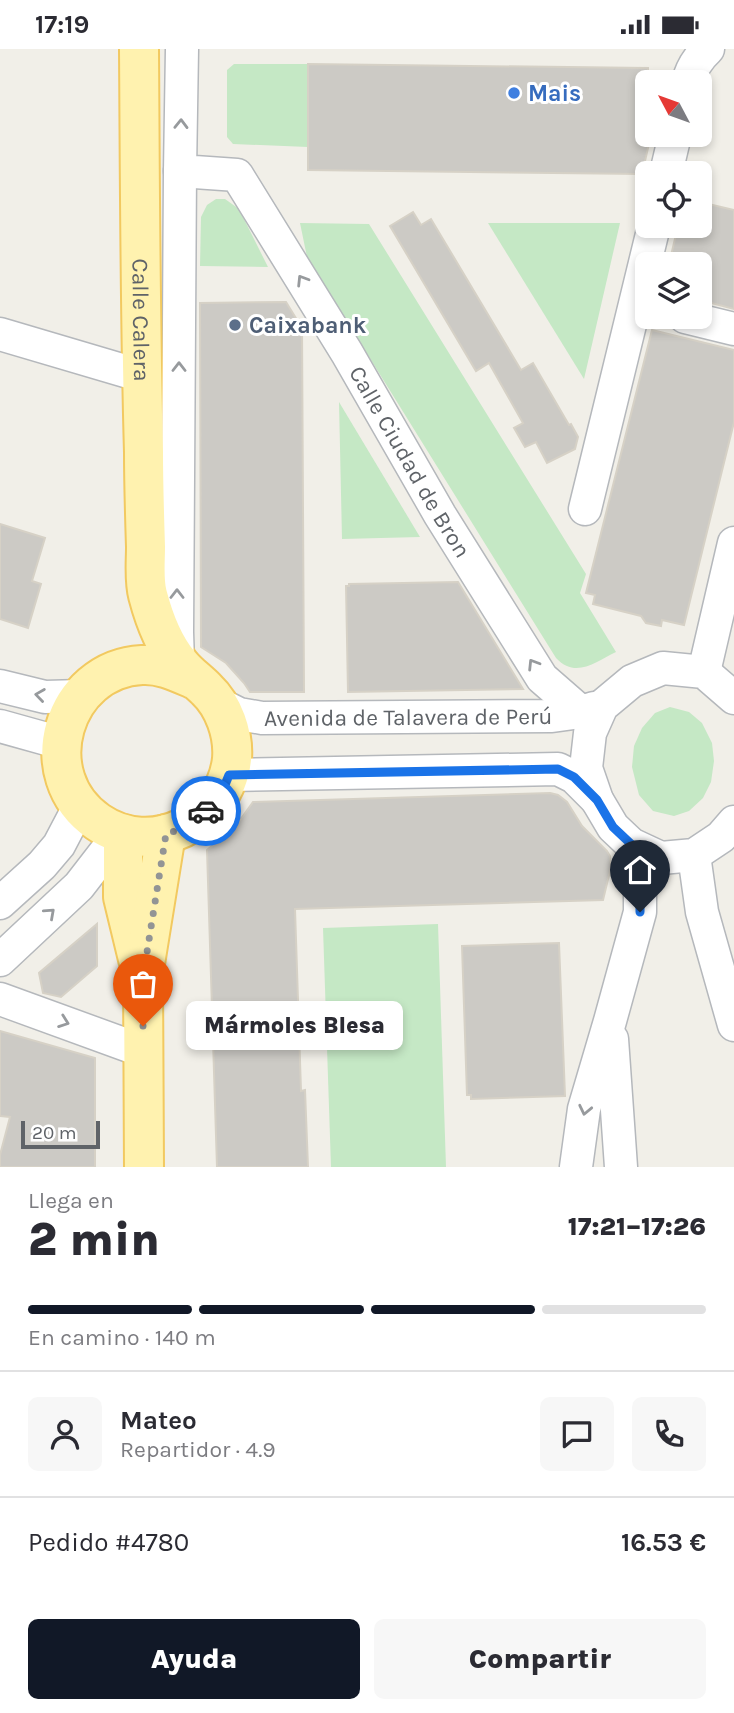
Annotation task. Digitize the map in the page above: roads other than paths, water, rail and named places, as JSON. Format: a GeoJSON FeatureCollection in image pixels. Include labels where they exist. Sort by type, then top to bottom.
{"type":"FeatureCollection","features":[{"type":"Feature","properties":{"kind":"main road","name":"Calle Calera"},"geometry":{"type":"LineString","coordinates":[[139,49],[147,592],[161,632],[226,719],[232,757],[222,792],[211,807],[183,829],[144,837],[121,833],[98,822],[79,805],[68,786],[62,765],[61,743],[67,718],[81,696],[97,681],[117,670],[143,665],[169,668],[196,681]]}},
{"type":"Feature","properties":{"kind":"main road","name":"Calle Calera"},"geometry":{"type":"LineString","coordinates":[[117,670],[147,592]]}},
{"type":"Feature","properties":{"kind":"main road"},"geometry":{"type":"LineString","coordinates":[[121,833],[122,897],[143,977]]}},
{"type":"Feature","properties":{"kind":"main road"},"geometry":{"type":"LineString","coordinates":[[144,1167],[143,977],[166,834]]}},
{"type":"Feature","properties":{"kind":"street"},"geometry":{"type":"LineString","coordinates":[[182,49],[177,618],[196,681]]}},
{"type":"Feature","properties":{"kind":"street"},"geometry":{"type":"LineString","coordinates":[[692,70],[708,49]]}},
{"type":"Feature","properties":{"kind":"street","name":"Calle Ciudad de Bron"},"geometry":{"type":"LineString","coordinates":[[180,171],[237,175],[346,353],[440,515],[542,678],[591,709]]}},
{"type":"Feature","properties":{"kind":"street"},"geometry":{"type":"LineString","coordinates":[[712,323],[734,328]]}},
{"type":"Feature","properties":{"kind":"street"},"geometry":{"type":"LineString","coordinates":[[585,509],[635,328]]}},
{"type":"Feature","properties":{"kind":"street"},"geometry":{"type":"LineString","coordinates":[[0,334],[142,376]]}},
{"type":"Feature","properties":{"kind":"street"},"geometry":{"type":"LineString","coordinates":[[704,672],[734,543]]}},
{"type":"Feature","properties":{"kind":"street"},"geometry":{"type":"LineString","coordinates":[[734,698],[704,672],[663,669],[632,681],[591,709],[586,768],[597,800],[613,827],[631,844],[661,858],[694,855],[721,837],[734,823]]}},
{"type":"Feature","properties":{"kind":"street","name":"Avenida de Talavera de Perú"},"geometry":{"type":"LineString","coordinates":[[196,681],[239,714],[262,718],[552,716],[591,709]]}},
{"type":"Feature","properties":{"kind":"street"},"geometry":{"type":"LineString","coordinates":[[0,686],[45,697],[81,696]]}},
{"type":"Feature","properties":{"kind":"street"},"geometry":{"type":"LineString","coordinates":[[0,726],[61,743]]}},
{"type":"Feature","properties":{"kind":"street"},"geometry":{"type":"LineString","coordinates":[[229,775],[558,769],[574,777],[597,800]]}},
{"type":"Feature","properties":{"kind":"street"},"geometry":{"type":"LineString","coordinates":[[0,903],[43,865],[59,845],[79,805]]}},
{"type":"Feature","properties":{"kind":"street"},"geometry":{"type":"LineString","coordinates":[[0,960],[79,886],[121,833]]}},
{"type":"Feature","properties":{"kind":"street"},"geometry":{"type":"LineString","coordinates":[[576,1167],[584,1109],[640,912],[640,881],[631,844]]}},
{"type":"Feature","properties":{"kind":"street"},"geometry":{"type":"LineString","coordinates":[[694,855],[702,912],[734,1025]]}},
{"type":"Feature","properties":{"kind":"street"},"geometry":{"type":"LineString","coordinates":[[0,999],[143,1051]]}},
{"type":"Feature","properties":{"kind":"street"},"geometry":{"type":"LineString","coordinates":[[610,1021],[621,1167]]}},
{"type":"Feature","properties":{"kind":"place","name":"Mais"},"geometry":{"type":"Point","coordinates":[514,93]}},
{"type":"Feature","properties":{"kind":"place","name":"Caixabank"},"geometry":{"type":"Point","coordinates":[235,325]}},
{"type":"Feature","properties":{"kind":"place","name":"Mármoles Blesa"},"geometry":{"type":"Point","coordinates":[143,1026]}}]}
